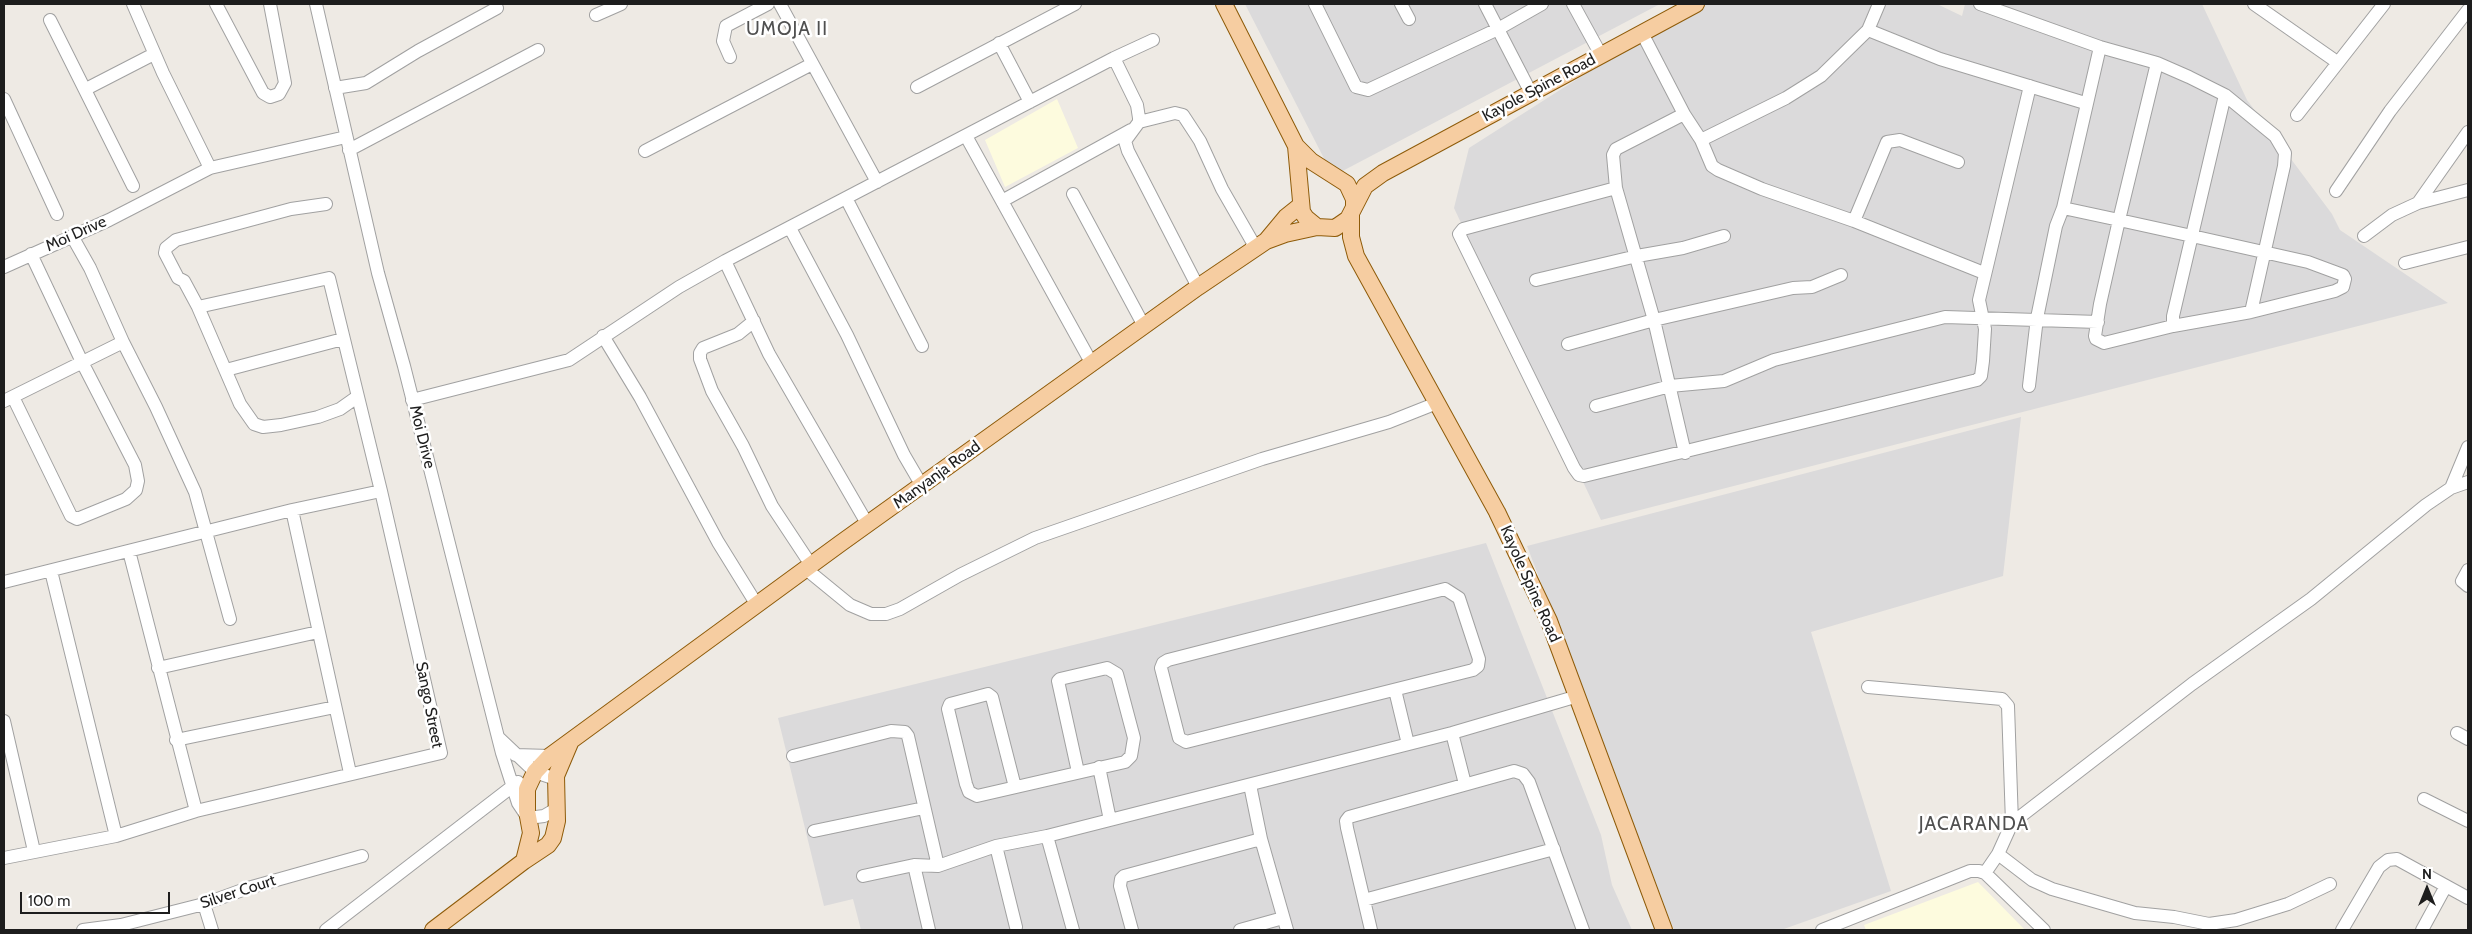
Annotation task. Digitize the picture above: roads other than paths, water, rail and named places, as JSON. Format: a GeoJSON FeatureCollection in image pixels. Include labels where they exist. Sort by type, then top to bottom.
{"type":"FeatureCollection","features":[{"type":"Feature","properties":{"kind":"main road"},"geometry":{"type":"LineString","coordinates":[[1224,4],[1296,146],[1311,161],[1337,177],[1352,191],[1353,211],[1350,232],[1356,256]]}},
{"type":"Feature","properties":{"kind":"main road","name":"Kayole Spine Road"},"geometry":{"type":"LineString","coordinates":[[1383,173],[1696,4]]}},
{"type":"Feature","properties":{"kind":"main road"},"geometry":{"type":"LineString","coordinates":[[1296,146],[1301,200],[1306,218],[1356,256]]}},
{"type":"Feature","properties":{"kind":"main road"},"geometry":{"type":"LineString","coordinates":[[1301,200],[1308,184],[1319,177],[1365,178],[1383,173]]}},
{"type":"Feature","properties":{"kind":"main road"},"geometry":{"type":"LineString","coordinates":[[1266,241],[1285,234],[1340,226],[1353,211],[1365,186],[1383,173]]}},
{"type":"Feature","properties":{"kind":"main road","name":"Manyanja Road"},"geometry":{"type":"LineString","coordinates":[[524,860],[531,839],[526,794],[529,782],[535,772],[550,756],[570,744],[809,567],[1198,287],[1266,241],[1301,200]]}},
{"type":"Feature","properties":{"kind":"main road","name":"Kayole Spine Road"},"geometry":{"type":"LineString","coordinates":[[1356,256],[1519,556],[1549,621],[1664,930]]}},
{"type":"Feature","properties":{"kind":"main road"},"geometry":{"type":"LineString","coordinates":[[433,930],[524,860],[544,850],[553,838],[557,821],[556,779],[570,744]]}},
{"type":"Feature","properties":{"kind":"street"},"geometry":{"type":"LineString","coordinates":[[133,4],[154,54],[210,168]]}},
{"type":"Feature","properties":{"kind":"street"},"geometry":{"type":"LineString","coordinates":[[216,4],[263,93],[270,97],[279,94],[285,83],[270,4]]}},
{"type":"Feature","properties":{"kind":"street","name":"Moi Drive"},"geometry":{"type":"LineString","coordinates":[[316,4],[378,273],[498,737],[518,803],[528,818]]}},
{"type":"Feature","properties":{"kind":"street"},"geometry":{"type":"LineString","coordinates":[[596,15],[621,4]]}},
{"type":"Feature","properties":{"kind":"street"},"geometry":{"type":"LineString","coordinates":[[730,57],[723,41],[726,26],[768,4]]}},
{"type":"Feature","properties":{"kind":"street"},"geometry":{"type":"LineString","coordinates":[[780,4],[877,182]]}},
{"type":"Feature","properties":{"kind":"street"},"geometry":{"type":"LineString","coordinates":[[917,87],[1075,4]]}},
{"type":"Feature","properties":{"kind":"street"},"geometry":{"type":"LineString","coordinates":[[1315,4],[1352,81],[1356,87],[1362,90],[1376,88],[1498,29],[1542,4]]}},
{"type":"Feature","properties":{"kind":"street"},"geometry":{"type":"LineString","coordinates":[[1401,4],[1409,19]]}},
{"type":"Feature","properties":{"kind":"street"},"geometry":{"type":"LineString","coordinates":[[1485,4],[1531,93]]}},
{"type":"Feature","properties":{"kind":"street"},"geometry":{"type":"LineString","coordinates":[[1573,4],[1601,55]]}},
{"type":"Feature","properties":{"kind":"street"},"geometry":{"type":"LineString","coordinates":[[1701,140],[1809,84],[1868,30],[1880,4]]}},
{"type":"Feature","properties":{"kind":"street"},"geometry":{"type":"LineString","coordinates":[[1980,4],[2100,48],[2156,63],[2225,95],[2275,136],[2286,153],[2251,312]]}},
{"type":"Feature","properties":{"kind":"street"},"geometry":{"type":"LineString","coordinates":[[2254,4],[2337,62]]}},
{"type":"Feature","properties":{"kind":"street"},"geometry":{"type":"LineString","coordinates":[[2297,115],[2384,4]]}},
{"type":"Feature","properties":{"kind":"street"},"geometry":{"type":"LineString","coordinates":[[335,88],[366,82],[497,8]]}},
{"type":"Feature","properties":{"kind":"street"},"geometry":{"type":"LineString","coordinates":[[2336,191],[2390,111],[2468,10]]}},
{"type":"Feature","properties":{"kind":"street"},"geometry":{"type":"LineString","coordinates":[[50,20],[133,186]]}},
{"type":"Feature","properties":{"kind":"street"},"geometry":{"type":"LineString","coordinates":[[1868,30],[1940,59],[2085,103]]}},
{"type":"Feature","properties":{"kind":"street"},"geometry":{"type":"LineString","coordinates":[[1642,33],[1684,114],[1701,140],[1712,166],[1762,189],[1854,221],[1984,273]]}},
{"type":"Feature","properties":{"kind":"street"},"geometry":{"type":"LineString","coordinates":[[412,400],[569,360],[679,287],[724,261],[1114,58],[1153,40]]}},
{"type":"Feature","properties":{"kind":"street"},"geometry":{"type":"LineString","coordinates":[[999,43],[1030,102]]}},
{"type":"Feature","properties":{"kind":"street"},"geometry":{"type":"LineString","coordinates":[[2029,386],[2037,318],[2056,226],[2063,208],[2085,103],[2100,48]]}},
{"type":"Feature","properties":{"kind":"street"},"geometry":{"type":"LineString","coordinates":[[348,144],[538,50]]}},
{"type":"Feature","properties":{"kind":"street"},"geometry":{"type":"LineString","coordinates":[[86,90],[154,54]]}},
{"type":"Feature","properties":{"kind":"street"},"geometry":{"type":"LineString","coordinates":[[1114,58],[1137,105],[1136,126],[1125,141],[1128,151],[1198,287]]}},
{"type":"Feature","properties":{"kind":"street"},"geometry":{"type":"LineString","coordinates":[[2063,208],[2119,220],[2265,252],[2308,262],[2338,272],[2345,279],[2343,287],[2335,292],[2251,312],[2172,326],[2104,343],[2099,341],[2095,336],[2100,304],[2119,220],[2156,63]]}},
{"type":"Feature","properties":{"kind":"street"},"geometry":{"type":"LineString","coordinates":[[645,151],[812,64]]}},
{"type":"Feature","properties":{"kind":"street"},"geometry":{"type":"LineString","coordinates":[[1616,188],[1463,229],[1459,234],[1574,468],[1580,475],[1584,476],[1978,380],[1981,376],[1984,361],[1984,318],[1979,307],[1984,273],[2030,86]]}},
{"type":"Feature","properties":{"kind":"street"},"geometry":{"type":"LineString","coordinates":[[2172,326],[2225,95]]}},
{"type":"Feature","properties":{"kind":"street"},"geometry":{"type":"LineString","coordinates":[[4,99],[8,118],[57,214]]}},
{"type":"Feature","properties":{"kind":"street"},"geometry":{"type":"LineString","coordinates":[[1002,200],[1136,126],[1175,113],[1183,115],[1200,140],[1222,189],[1253,242],[1250,252]]}},
{"type":"Feature","properties":{"kind":"street"},"geometry":{"type":"LineString","coordinates":[[1684,114],[1616,150],[1613,155],[1616,188],[1654,320],[1685,452]]}},
{"type":"Feature","properties":{"kind":"street"},"geometry":{"type":"LineString","coordinates":[[2418,203],[2468,132]]}},
{"type":"Feature","properties":{"kind":"street"},"geometry":{"type":"LineString","coordinates":[[966,136],[1092,364]]}},
{"type":"Feature","properties":{"kind":"street"},"geometry":{"type":"LineString","coordinates":[[1854,221],[1887,142],[1900,140],[1958,162]]}},
{"type":"Feature","properties":{"kind":"street","name":"Moi Drive"},"geometry":{"type":"LineString","coordinates":[[4,267],[109,220],[210,168],[348,144]]}},
{"type":"Feature","properties":{"kind":"street"},"geometry":{"type":"LineString","coordinates":[[2364,236],[2392,215],[2418,203],[2468,190]]}},
{"type":"Feature","properties":{"kind":"street"},"geometry":{"type":"LineString","coordinates":[[1073,194],[1144,326]]}},
{"type":"Feature","properties":{"kind":"street"},"geometry":{"type":"LineString","coordinates":[[846,198],[922,346]]}},
{"type":"Feature","properties":{"kind":"street"},"geometry":{"type":"LineString","coordinates":[[326,204],[291,210],[176,240],[166,248],[165,253],[178,278],[184,281],[198,307],[248,420],[263,427],[293,424],[331,414],[357,397]]}},
{"type":"Feature","properties":{"kind":"street"},"geometry":{"type":"LineString","coordinates":[[790,228],[847,335],[904,455],[918,479]]}},
{"type":"Feature","properties":{"kind":"street"},"geometry":{"type":"LineString","coordinates":[[72,236],[90,268],[195,492],[230,618]]}},
{"type":"Feature","properties":{"kind":"street"},"geometry":{"type":"LineString","coordinates":[[1536,280],[1636,256],[1683,248],[1724,236]]}},
{"type":"Feature","properties":{"kind":"street"},"geometry":{"type":"LineString","coordinates":[[2405,262],[2468,247]]}},
{"type":"Feature","properties":{"kind":"street"},"geometry":{"type":"LineString","coordinates":[[31,254],[82,362],[135,465],[138,487],[126,499],[77,520],[71,516],[9,399],[82,362],[124,342]]}},
{"type":"Feature","properties":{"kind":"street"},"geometry":{"type":"LineString","coordinates":[[724,261],[769,354],[868,525]]}},
{"type":"Feature","properties":{"kind":"street"},"geometry":{"type":"LineString","coordinates":[[1568,344],[1654,320],[1793,288],[1812,286],[1841,275]]}},
{"type":"Feature","properties":{"kind":"street","name":"Sango Street"},"geometry":{"type":"LineString","coordinates":[[4,858],[116,836],[196,812],[350,773],[441,753],[381,491],[329,278],[198,307]]}},
{"type":"Feature","properties":{"kind":"street"},"geometry":{"type":"LineString","coordinates":[[1596,406],[1670,386],[1724,381],[1774,360],[1945,317],[2037,318],[2098,322]]}},
{"type":"Feature","properties":{"kind":"street"},"geometry":{"type":"LineString","coordinates":[[754,321],[738,334],[703,348],[700,353],[700,359],[712,391],[743,446],[772,506],[809,567],[850,606],[871,614],[886,614],[900,609],[960,575],[1035,538],[1262,459],[1396,420],[1437,403]]}},
{"type":"Feature","properties":{"kind":"street"},"geometry":{"type":"LineString","coordinates":[[603,336],[640,397],[718,542],[757,606]]}},
{"type":"Feature","properties":{"kind":"street"},"geometry":{"type":"LineString","coordinates":[[226,370],[343,339]]}},
{"type":"Feature","properties":{"kind":"street"},"geometry":{"type":"LineString","coordinates":[[2451,488],[2468,447]]}},
{"type":"Feature","properties":{"kind":"street"},"geometry":{"type":"LineString","coordinates":[[2012,823],[2192,684],[2311,599],[2426,505],[2451,488],[2468,482]]}},
{"type":"Feature","properties":{"kind":"street"},"geometry":{"type":"LineString","coordinates":[[4,582],[292,510],[381,491]]}},
{"type":"Feature","properties":{"kind":"street"},"geometry":{"type":"LineString","coordinates":[[292,510],[350,773]]}},
{"type":"Feature","properties":{"kind":"street"},"geometry":{"type":"LineString","coordinates":[[129,551],[196,812]]}},
{"type":"Feature","properties":{"kind":"street"},"geometry":{"type":"LineString","coordinates":[[2468,570],[2462,582],[2468,586]]}},
{"type":"Feature","properties":{"kind":"street"},"geometry":{"type":"LineString","coordinates":[[51,571],[116,836]]}},
{"type":"Feature","properties":{"kind":"street"},"geometry":{"type":"LineString","coordinates":[[1445,589],[1452,591],[1459,598],[1479,659],[1478,666],[1473,670],[1395,690],[1186,742],[1179,738],[1175,731],[1161,668],[1163,663],[1168,660],[1445,589]]}},
{"type":"Feature","properties":{"kind":"street"},"geometry":{"type":"LineString","coordinates":[[158,668],[318,632]]}},
{"type":"Feature","properties":{"kind":"street"},"geometry":{"type":"LineString","coordinates":[[1015,787],[992,697],[988,694],[950,704],[948,709],[969,792],[977,796],[1124,762],[1131,756],[1134,738],[1117,674],[1107,668],[1060,678],[1058,681],[1078,772]]}},
{"type":"Feature","properties":{"kind":"street"},"geometry":{"type":"LineString","coordinates":[[1868,687],[2002,699],[2009,712],[2012,823],[1998,854],[1986,873]]}},
{"type":"Feature","properties":{"kind":"street"},"geometry":{"type":"LineString","coordinates":[[1395,690],[1408,744]]}},
{"type":"Feature","properties":{"kind":"street"},"geometry":{"type":"LineString","coordinates":[[863,876],[914,865],[938,866],[996,846],[1048,836],[1452,733],[1578,696]]}},
{"type":"Feature","properties":{"kind":"street"},"geometry":{"type":"LineString","coordinates":[[176,740],[335,707]]}},
{"type":"Feature","properties":{"kind":"street"},"geometry":{"type":"LineString","coordinates":[[4,721],[34,851]]}},
{"type":"Feature","properties":{"kind":"street"},"geometry":{"type":"LineString","coordinates":[[793,756],[891,731],[904,732],[908,736],[938,866]]}},
{"type":"Feature","properties":{"kind":"street"},"geometry":{"type":"LineString","coordinates":[[1452,733],[1465,784]]}},
{"type":"Feature","properties":{"kind":"street"},"geometry":{"type":"LineString","coordinates":[[498,737],[535,772],[556,779]]}},
{"type":"Feature","properties":{"kind":"street"},"geometry":{"type":"LineString","coordinates":[[515,755],[550,756]]}},
{"type":"Feature","properties":{"kind":"street"},"geometry":{"type":"LineString","coordinates":[[1099,768],[1110,820]]}},
{"type":"Feature","properties":{"kind":"street"},"geometry":{"type":"LineString","coordinates":[[1370,930],[1347,828],[1346,821],[1349,817],[1514,771],[1522,774],[1529,782],[1581,930]]}},
{"type":"Feature","properties":{"kind":"street"},"geometry":{"type":"LineString","coordinates":[[326,930],[514,785],[535,772]]}},
{"type":"Feature","properties":{"kind":"street"},"geometry":{"type":"LineString","coordinates":[[1240,930],[1285,924],[1262,839],[1250,785]]}},
{"type":"Feature","properties":{"kind":"street"},"geometry":{"type":"LineString","coordinates":[[2424,799],[2468,821]]}},
{"type":"Feature","properties":{"kind":"street"},"geometry":{"type":"LineString","coordinates":[[814,832],[924,808]]}},
{"type":"Feature","properties":{"kind":"street"},"geometry":{"type":"LineString","coordinates":[[528,818],[544,816],[556,809]]}},
{"type":"Feature","properties":{"kind":"street"},"geometry":{"type":"LineString","coordinates":[[1048,836],[1073,930]]}},
{"type":"Feature","properties":{"kind":"street"},"geometry":{"type":"LineString","coordinates":[[1132,930],[1120,886],[1120,879],[1124,876],[1262,839]]}},
{"type":"Feature","properties":{"kind":"street"},"geometry":{"type":"LineString","coordinates":[[996,846],[1016,927]]}},
{"type":"Feature","properties":{"kind":"street"},"geometry":{"type":"LineString","coordinates":[[1364,900],[1554,850]]}},
{"type":"Feature","properties":{"kind":"street"},"geometry":{"type":"LineString","coordinates":[[1998,854],[2032,880],[2052,889],[2135,913],[2174,917],[2209,924],[2236,920],[2288,904],[2330,884]]}},
{"type":"Feature","properties":{"kind":"street","name":"Silver Court"},"geometry":{"type":"LineString","coordinates":[[83,930],[121,924],[204,904],[248,888],[362,856]]}},
{"type":"Feature","properties":{"kind":"street"},"geometry":{"type":"LineString","coordinates":[[2342,930],[2384,861],[2397,859],[2468,898]]}},
{"type":"Feature","properties":{"kind":"street"},"geometry":{"type":"LineString","coordinates":[[914,865],[929,930]]}},
{"type":"Feature","properties":{"kind":"street"},"geometry":{"type":"LineString","coordinates":[[1822,930],[1970,872],[1986,873],[2044,930]]}},
{"type":"Feature","properties":{"kind":"street"},"geometry":{"type":"LineString","coordinates":[[2422,930],[2446,886]]}},
{"type":"Feature","properties":{"kind":"street"},"geometry":{"type":"LineString","coordinates":[[204,904],[212,930]]}},
{"type":"Feature","properties":{"kind":"district","name":"UMOJA II"},"geometry":{"type":"Point","coordinates":[787,29]}},
{"type":"Feature","properties":{"kind":"district","name":"JACARANDA"},"geometry":{"type":"Point","coordinates":[1974,824]}}]}
